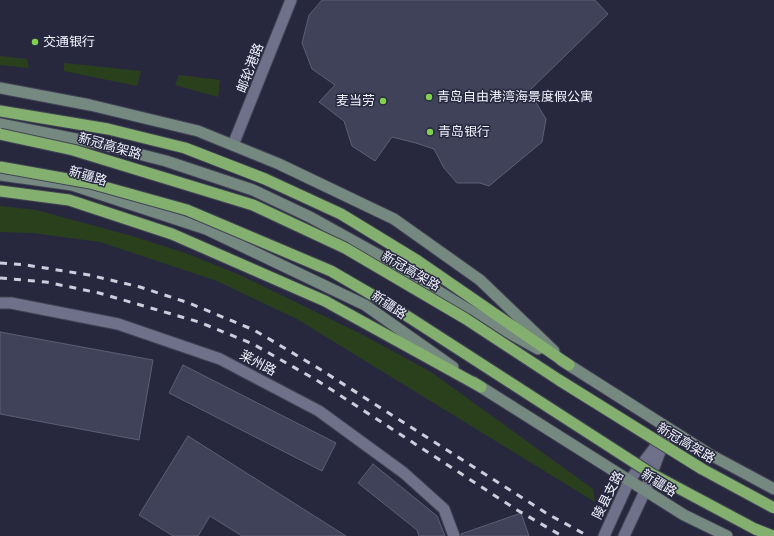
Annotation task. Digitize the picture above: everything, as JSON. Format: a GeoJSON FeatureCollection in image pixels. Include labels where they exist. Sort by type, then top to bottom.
{"type":"FeatureCollection","features":[{"type":"Feature","properties":{"kind":"highway"},"geometry":{"type":"LineString","coordinates":[[0,111],[108,130],[185,148],[265,180],[341,214],[418,261],[569,365]]}},
{"type":"Feature","properties":{"kind":"highway","name":"新冠高架路"},"geometry":{"type":"LineString","coordinates":[[0,134],[73,150],[253,205],[345,248],[466,319],[559,380],[702,470],[774,508]]}},
{"type":"Feature","properties":{"kind":"highway"},"geometry":{"type":"LineString","coordinates":[[0,167],[90,182],[187,210],[331,271],[400,312],[652,474],[755,529],[773,536]]}},
{"type":"Feature","properties":{"kind":"highway"},"geometry":{"type":"LineString","coordinates":[[0,191],[69,200],[172,234],[325,300],[481,388]]}},
{"type":"Feature","properties":{"kind":"main road"},"geometry":{"type":"LineString","coordinates":[[0,88],[106,108],[198,131],[279,164],[394,219],[480,280],[569,365]]}},
{"type":"Feature","properties":{"kind":"main road"},"geometry":{"type":"LineString","coordinates":[[0,124],[96,143],[152,157],[253,190],[310,217],[384,258],[482,318],[569,365],[709,454],[774,489]]}},
{"type":"Feature","properties":{"kind":"main road","name":"新疆路"},"geometry":{"type":"LineString","coordinates":[[0,175],[72,185],[206,229],[365,305],[481,388],[684,515],[727,536]]}},
{"type":"Feature","properties":{"kind":"street","name":"邮轮港路"},"geometry":{"type":"LineString","coordinates":[[233,146],[291,0]]}},
{"type":"Feature","properties":{"kind":"street","name":"莱州路"},"geometry":{"type":"LineString","coordinates":[[0,303],[11,303],[118,324],[220,359],[319,411],[404,473],[444,509],[454,536]]}},
{"type":"Feature","properties":{"kind":"street","name":"陵县支路"},"geometry":{"type":"LineString","coordinates":[[604,536],[629,481],[668,429]]}},
{"type":"Feature","properties":{"kind":"street"},"geometry":{"type":"LineString","coordinates":[[624,536],[645,491],[668,429]]}},
{"type":"Feature","properties":{"kind":"green space"},"geometry":{"type":"Polygon","coordinates":[[[0,56],[27,59],[29,68],[0,65],[0,56]]]}},
{"type":"Feature","properties":{"kind":"green space"},"geometry":{"type":"Polygon","coordinates":[[[64,63],[141,71],[137,86],[64,71],[64,63]]]}},
{"type":"Feature","properties":{"kind":"green space"},"geometry":{"type":"Polygon","coordinates":[[[179,75],[220,80],[218,97],[175,85],[179,75]]]}},
{"type":"Feature","properties":{"kind":"green space"},"geometry":{"type":"Polygon","coordinates":[[[0,206],[36,210],[132,236],[188,254],[242,276],[359,333],[431,372],[593,489],[595,502],[297,319],[217,281],[100,242],[33,233],[0,232],[0,206]]]}},
{"type":"Feature","properties":{"kind":"building","name":"青岛自由港湾海景度假公寓"},"geometry":{"type":"Polygon","coordinates":[[[322,0],[595,0],[608,14],[529,91],[546,119],[542,142],[489,186],[480,183],[457,183],[444,168],[434,149],[416,143],[392,137],[375,161],[352,146],[344,121],[319,102],[335,85],[312,69],[302,43],[309,15],[322,0]]]}},
{"type":"Feature","properties":{"kind":"building"},"geometry":{"type":"Polygon","coordinates":[[[0,332],[153,360],[139,440],[0,414],[0,332]]]}},
{"type":"Feature","properties":{"kind":"building"},"geometry":{"type":"Polygon","coordinates":[[[183,365],[336,443],[322,471],[169,393],[183,365]]]}},
{"type":"Feature","properties":{"kind":"building"},"geometry":{"type":"Polygon","coordinates":[[[188,436],[346,536],[242,536],[210,516],[198,536],[173,536],[139,515],[188,436]]]}},
{"type":"Feature","properties":{"kind":"building"},"geometry":{"type":"Polygon","coordinates":[[[373,464],[437,516],[445,536],[419,536],[417,530],[358,483],[373,464]]]}},
{"type":"Feature","properties":{"kind":"building"},"geometry":{"type":"Polygon","coordinates":[[[521,513],[529,536],[461,536],[461,534],[521,513]]]}},
{"type":"Feature","properties":{"kind":"railway"},"geometry":{"type":"LineString","coordinates":[[0,263],[26,265],[89,275],[140,287],[189,303],[254,330],[318,368],[546,513],[588,536]]}},
{"type":"Feature","properties":{"kind":"railway"},"geometry":{"type":"LineString","coordinates":[[0,278],[46,282],[99,293],[199,322],[253,344],[318,381],[517,510],[562,536]]}},
{"type":"Feature","properties":{"kind":"place","name":"交通银行"},"geometry":{"type":"Point","coordinates":[35,42]}},
{"type":"Feature","properties":{"kind":"place","name":"青岛自由港湾海景度假公寓"},"geometry":{"type":"Point","coordinates":[429,97]}},
{"type":"Feature","properties":{"kind":"place","name":"麦当劳"},"geometry":{"type":"Point","coordinates":[383,101]}},
{"type":"Feature","properties":{"kind":"place","name":"青岛银行"},"geometry":{"type":"Point","coordinates":[430,132]}}]}
